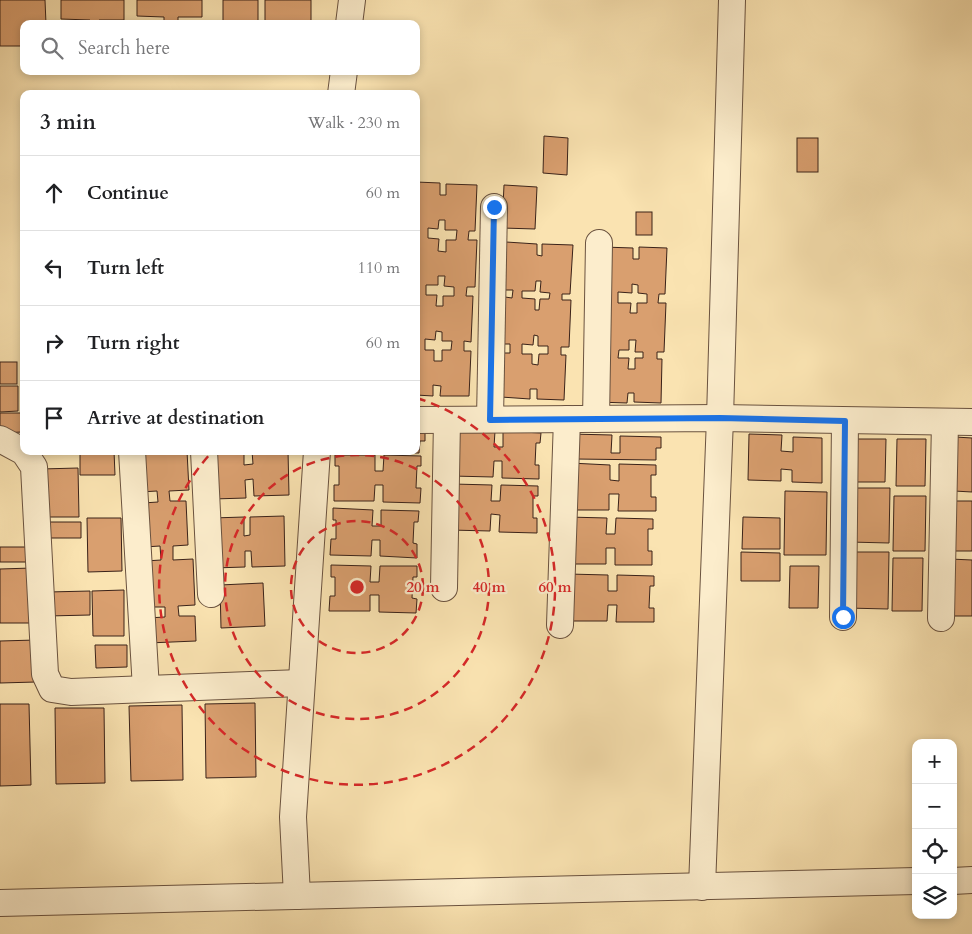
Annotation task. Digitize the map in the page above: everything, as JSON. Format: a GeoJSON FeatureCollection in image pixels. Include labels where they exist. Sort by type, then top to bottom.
{"type":"FeatureCollection","features":[{"type":"Feature","properties":{"kind":"street"},"geometry":{"type":"LineString","coordinates":[[350,20],[352,0]]}},
{"type":"Feature","properties":{"kind":"street"},"geometry":{"type":"LineString","coordinates":[[702,887],[720,418],[732,0]]}},
{"type":"Feature","properties":{"kind":"street"},"geometry":{"type":"LineString","coordinates":[[342,90],[343,75]]}},
{"type":"Feature","properties":{"kind":"street"},"geometry":{"type":"LineString","coordinates":[[490,420],[494,207]]}},
{"type":"Feature","properties":{"kind":"street"},"geometry":{"type":"LineString","coordinates":[[596,419],[599,243]]}},
{"type":"Feature","properties":{"kind":"street"},"geometry":{"type":"LineString","coordinates":[[420,420],[720,418],[972,422]]}},
{"type":"Feature","properties":{"kind":"street"},"geometry":{"type":"LineString","coordinates":[[560,625],[567,419]]}},
{"type":"Feature","properties":{"kind":"street"},"geometry":{"type":"LineString","coordinates":[[444,588],[447,420]]}},
{"type":"Feature","properties":{"kind":"street"},"geometry":{"type":"LineString","coordinates":[[843,617],[845,421]]}},
{"type":"Feature","properties":{"kind":"street"},"geometry":{"type":"LineString","coordinates":[[941,618],[945,422]]}},
{"type":"Feature","properties":{"kind":"street"},"geometry":{"type":"LineString","coordinates":[[0,438],[20,450]]}},
{"type":"Feature","properties":{"kind":"street"},"geometry":{"type":"LineString","coordinates":[[26,455],[34,467],[45,674],[52,689],[71,692],[301,684]]}},
{"type":"Feature","properties":{"kind":"street"},"geometry":{"type":"LineString","coordinates":[[132,455],[146,689]]}},
{"type":"Feature","properties":{"kind":"street"},"geometry":{"type":"LineString","coordinates":[[204,455],[211,594]]}},
{"type":"Feature","properties":{"kind":"street"},"geometry":{"type":"LineString","coordinates":[[297,896],[293,818],[317,455]]}},
{"type":"Feature","properties":{"kind":"street"},"geometry":{"type":"LineString","coordinates":[[957,880],[972,880]]}},
{"type":"Feature","properties":{"kind":"street"},"geometry":{"type":"LineString","coordinates":[[0,903],[912,882]]}},
{"type":"Feature","properties":{"kind":"building"},"geometry":{"type":"Polygon","coordinates":[[[0,0],[45,0],[46,20],[20,20],[20,46],[0,46],[0,0]]]}},
{"type":"Feature","properties":{"kind":"building"},"geometry":{"type":"Polygon","coordinates":[[[61,0],[124,0],[124,20],[61,19],[61,0]]]}},
{"type":"Feature","properties":{"kind":"building"},"geometry":{"type":"Polygon","coordinates":[[[137,0],[202,0],[202,17],[178,17],[178,20],[164,20],[164,17],[137,16],[137,0]]]}},
{"type":"Feature","properties":{"kind":"building"},"geometry":{"type":"Polygon","coordinates":[[[223,0],[258,0],[258,20],[223,20],[223,0]]]}},
{"type":"Feature","properties":{"kind":"building"},"geometry":{"type":"Polygon","coordinates":[[[265,0],[311,0],[311,20],[265,20],[265,0]]]}},
{"type":"Feature","properties":{"kind":"building"},"geometry":{"type":"Polygon","coordinates":[[[544,136],[568,138],[567,175],[543,173],[544,136]]]}},
{"type":"Feature","properties":{"kind":"building"},"geometry":{"type":"Polygon","coordinates":[[[797,138],[818,138],[818,172],[797,172],[797,138]]]}},
{"type":"Feature","properties":{"kind":"building"},"geometry":{"type":"Polygon","coordinates":[[[420,182],[440,183],[440,195],[446,195],[446,184],[477,185],[475,231],[469,231],[468,240],[477,240],[475,287],[467,287],[466,296],[473,296],[471,342],[464,341],[464,351],[471,351],[469,396],[440,396],[441,386],[433,385],[433,396],[420,395],[420,182]],[[439,220],[438,229],[428,228],[428,238],[439,239],[438,251],[446,252],[446,240],[456,240],[457,230],[445,230],[445,220],[439,220]],[[438,276],[438,285],[426,285],[426,295],[437,295],[436,306],[443,306],[443,296],[454,296],[454,287],[444,286],[445,276],[438,276]],[[436,331],[435,340],[425,339],[425,350],[434,350],[434,361],[442,361],[442,350],[451,350],[452,341],[442,341],[442,332],[436,331]]]}},
{"type":"Feature","properties":{"kind":"building"},"geometry":{"type":"Polygon","coordinates":[[[504,185],[537,187],[535,229],[502,228],[504,185]]]}},
{"type":"Feature","properties":{"kind":"building"},"geometry":{"type":"Polygon","coordinates":[[[636,212],[652,212],[652,235],[636,235],[636,212]]]}},
{"type":"Feature","properties":{"kind":"building"},"geometry":{"type":"Polygon","coordinates":[[[506,242],[537,244],[537,255],[542,256],[542,244],[573,245],[570,294],[562,294],[562,300],[571,300],[569,347],[561,347],[561,355],[566,355],[564,400],[537,399],[537,389],[530,389],[530,399],[501,397],[503,353],[510,353],[510,344],[503,344],[505,297],[512,298],[513,290],[504,290],[506,242]],[[536,281],[535,291],[522,291],[522,298],[535,299],[535,310],[539,310],[540,299],[549,299],[550,293],[540,292],[541,281],[536,281]],[[534,335],[533,345],[522,344],[522,354],[532,354],[532,364],[538,365],[539,354],[548,354],[548,346],[538,346],[538,336],[534,335]]]}},
{"type":"Feature","properties":{"kind":"building"},"geometry":{"type":"Polygon","coordinates":[[[603,247],[633,248],[633,259],[639,259],[639,247],[667,248],[665,294],[659,294],[658,303],[666,303],[664,352],[657,352],[657,359],[662,359],[661,403],[634,402],[634,393],[628,393],[627,403],[597,402],[603,247]],[[632,284],[632,293],[618,292],[618,303],[631,303],[630,313],[637,313],[637,303],[647,303],[647,294],[638,293],[638,285],[632,284]],[[629,340],[629,350],[619,350],[618,358],[629,358],[628,369],[635,369],[635,358],[643,358],[643,352],[635,352],[636,340],[629,340]]]}},
{"type":"Feature","properties":{"kind":"building"},"geometry":{"type":"Polygon","coordinates":[[[0,362],[17,362],[17,384],[0,384],[0,362]]]}},
{"type":"Feature","properties":{"kind":"building"},"geometry":{"type":"Polygon","coordinates":[[[0,386],[18,386],[18,411],[0,412],[0,386]]]}},
{"type":"Feature","properties":{"kind":"building"},"geometry":{"type":"Polygon","coordinates":[[[0,413],[20,413],[20,432],[0,433],[0,413]]]}},
{"type":"Feature","properties":{"kind":"building"},"geometry":{"type":"Polygon","coordinates":[[[420,429],[425,429],[425,441],[420,441],[420,429]]]}},
{"type":"Feature","properties":{"kind":"building"},"geometry":{"type":"Polygon","coordinates":[[[455,429],[495,431],[494,447],[503,447],[503,431],[541,433],[540,443],[536,443],[535,465],[539,465],[539,479],[502,478],[502,461],[494,461],[493,477],[452,476],[455,429]]]}},
{"type":"Feature","properties":{"kind":"building"},"geometry":{"type":"Polygon","coordinates":[[[570,434],[612,435],[611,453],[620,453],[620,436],[661,437],[661,448],[656,448],[656,460],[575,459],[570,434]]]}},
{"type":"Feature","properties":{"kind":"building"},"geometry":{"type":"Polygon","coordinates":[[[749,434],[782,435],[781,451],[793,452],[793,437],[822,438],[822,483],[792,482],[792,470],[781,469],[781,481],[748,480],[749,434]]]}},
{"type":"Feature","properties":{"kind":"building"},"geometry":{"type":"Polygon","coordinates":[[[955,437],[972,438],[972,492],[954,491],[955,437]]]}},
{"type":"Feature","properties":{"kind":"building"},"geometry":{"type":"Polygon","coordinates":[[[851,439],[886,439],[885,482],[851,482],[851,439]]]}},
{"type":"Feature","properties":{"kind":"building"},"geometry":{"type":"Polygon","coordinates":[[[897,439],[926,439],[925,486],[896,486],[897,439]]]}},
{"type":"Feature","properties":{"kind":"building"},"geometry":{"type":"Polygon","coordinates":[[[80,455],[114,455],[115,475],[80,475],[80,455]]]}},
{"type":"Feature","properties":{"kind":"building"},"geometry":{"type":"Polygon","coordinates":[[[139,455],[187,455],[189,490],[169,491],[170,501],[186,501],[188,545],[173,546],[173,560],[193,559],[195,605],[178,606],[179,616],[195,616],[196,641],[148,643],[147,618],[165,617],[165,607],[147,607],[145,561],[161,560],[160,546],[144,547],[143,503],[158,502],[157,491],[140,492],[139,455]]]}},
{"type":"Feature","properties":{"kind":"building"},"geometry":{"type":"Polygon","coordinates":[[[211,455],[244,455],[244,465],[253,464],[252,455],[288,455],[289,495],[254,496],[253,479],[245,480],[246,498],[213,499],[211,455]]]}},
{"type":"Feature","properties":{"kind":"building"},"geometry":{"type":"Polygon","coordinates":[[[335,455],[375,455],[375,471],[383,471],[384,455],[421,456],[421,466],[417,466],[416,488],[421,488],[420,503],[383,502],[383,485],[375,485],[374,501],[334,501],[334,485],[339,485],[339,466],[335,466],[335,455]]]}},
{"type":"Feature","properties":{"kind":"building"},"geometry":{"type":"Polygon","coordinates":[[[570,463],[610,465],[610,480],[619,481],[619,464],[656,465],[656,475],[651,475],[651,497],[656,497],[656,511],[618,511],[619,494],[609,494],[609,510],[569,510],[570,463]]]}},
{"type":"Feature","properties":{"kind":"building"},"geometry":{"type":"Polygon","coordinates":[[[78,468],[79,517],[42,517],[41,469],[78,468]]]}},
{"type":"Feature","properties":{"kind":"building"},"geometry":{"type":"Polygon","coordinates":[[[453,484],[492,485],[491,501],[500,501],[501,485],[538,486],[538,496],[533,496],[533,518],[537,518],[537,533],[499,532],[500,515],[491,514],[490,531],[450,530],[453,484]]]}},
{"type":"Feature","properties":{"kind":"building"},"geometry":{"type":"Polygon","coordinates":[[[850,488],[890,488],[889,543],[849,542],[850,488]]]}},
{"type":"Feature","properties":{"kind":"building"},"geometry":{"type":"Polygon","coordinates":[[[785,491],[827,492],[826,555],[784,555],[785,491]]]}},
{"type":"Feature","properties":{"kind":"building"},"geometry":{"type":"Polygon","coordinates":[[[894,496],[926,496],[925,551],[893,551],[894,496]]]}},
{"type":"Feature","properties":{"kind":"building"},"geometry":{"type":"Polygon","coordinates":[[[953,501],[972,501],[972,551],[952,551],[953,501]]]}},
{"type":"Feature","properties":{"kind":"building"},"geometry":{"type":"Polygon","coordinates":[[[333,508],[373,510],[372,526],[381,526],[381,510],[419,511],[418,522],[414,522],[413,543],[417,544],[417,558],[380,556],[380,540],[372,540],[371,556],[330,555],[331,539],[336,539],[336,520],[333,520],[333,508]]]}},
{"type":"Feature","properties":{"kind":"building"},"geometry":{"type":"Polygon","coordinates":[[[284,516],[285,566],[252,567],[251,551],[245,551],[245,567],[213,568],[212,518],[244,517],[244,536],[250,535],[250,517],[284,516]]]}},
{"type":"Feature","properties":{"kind":"building"},"geometry":{"type":"Polygon","coordinates":[[[567,517],[607,518],[606,534],[615,534],[616,518],[653,519],[653,529],[648,529],[648,551],[652,551],[652,565],[615,565],[615,548],[606,548],[606,564],[565,564],[567,517]]]}},
{"type":"Feature","properties":{"kind":"building"},"geometry":{"type":"Polygon","coordinates":[[[743,517],[780,518],[780,549],[742,549],[743,517]]]}},
{"type":"Feature","properties":{"kind":"building"},"geometry":{"type":"Polygon","coordinates":[[[87,518],[121,518],[122,571],[88,572],[87,518]]]}},
{"type":"Feature","properties":{"kind":"building"},"geometry":{"type":"Polygon","coordinates":[[[43,522],[81,522],[81,538],[44,538],[43,522]]]}},
{"type":"Feature","properties":{"kind":"building"},"geometry":{"type":"Polygon","coordinates":[[[0,547],[29,547],[29,562],[0,562],[0,547]]]}},
{"type":"Feature","properties":{"kind":"building"},"geometry":{"type":"Polygon","coordinates":[[[741,552],[780,553],[780,581],[741,581],[741,552]]]}},
{"type":"Feature","properties":{"kind":"building"},"geometry":{"type":"Polygon","coordinates":[[[848,552],[889,552],[888,609],[847,608],[848,552]]]}},
{"type":"Feature","properties":{"kind":"building"},"geometry":{"type":"Polygon","coordinates":[[[893,558],[923,558],[922,611],[892,611],[893,558]]]}},
{"type":"Feature","properties":{"kind":"building"},"geometry":{"type":"Polygon","coordinates":[[[950,559],[972,560],[972,616],[949,616],[950,559]]]}},
{"type":"Feature","properties":{"kind":"building"},"geometry":{"type":"Polygon","coordinates":[[[331,565],[371,566],[370,582],[379,582],[380,566],[417,566],[417,577],[413,577],[412,598],[417,599],[416,613],[379,612],[379,595],[370,595],[370,611],[329,611],[330,596],[335,596],[335,577],[331,577],[331,565]]]}},
{"type":"Feature","properties":{"kind":"building"},"geometry":{"type":"Polygon","coordinates":[[[790,566],[819,566],[818,608],[789,608],[790,566]]]}},
{"type":"Feature","properties":{"kind":"building"},"geometry":{"type":"Polygon","coordinates":[[[32,568],[33,623],[0,623],[0,569],[32,568]]]}},
{"type":"Feature","properties":{"kind":"building"},"geometry":{"type":"Polygon","coordinates":[[[568,574],[608,575],[608,591],[617,591],[617,575],[654,576],[654,586],[650,586],[649,608],[654,608],[654,622],[616,622],[617,605],[608,605],[607,621],[567,621],[568,574]]]}},
{"type":"Feature","properties":{"kind":"building"},"geometry":{"type":"Polygon","coordinates":[[[263,583],[265,626],[221,628],[220,585],[263,583]]]}},
{"type":"Feature","properties":{"kind":"building"},"geometry":{"type":"Polygon","coordinates":[[[124,590],[124,636],[93,636],[92,591],[124,590]]]}},
{"type":"Feature","properties":{"kind":"building"},"geometry":{"type":"Polygon","coordinates":[[[90,591],[90,615],[48,616],[48,592],[90,591]]]}},
{"type":"Feature","properties":{"kind":"building"},"geometry":{"type":"Polygon","coordinates":[[[36,640],[36,682],[0,683],[0,641],[36,640]]]}},
{"type":"Feature","properties":{"kind":"building"},"geometry":{"type":"Polygon","coordinates":[[[95,645],[127,645],[127,667],[96,668],[95,645]]]}},
{"type":"Feature","properties":{"kind":"building"},"geometry":{"type":"Polygon","coordinates":[[[255,703],[256,777],[206,778],[205,704],[255,703]]]}},
{"type":"Feature","properties":{"kind":"building"},"geometry":{"type":"Polygon","coordinates":[[[0,704],[29,704],[31,785],[0,786],[0,704]]]}},
{"type":"Feature","properties":{"kind":"building"},"geometry":{"type":"Polygon","coordinates":[[[182,705],[183,780],[131,781],[129,706],[182,705]]]}},
{"type":"Feature","properties":{"kind":"building"},"geometry":{"type":"Polygon","coordinates":[[[55,708],[104,708],[105,783],[56,784],[55,708]]]}},
{"type":"Feature","properties":{"kind":"route"},"geometry":{"type":"LineString","coordinates":[[494,207],[490,420],[720,418],[845,421],[843,617]]}}]}
